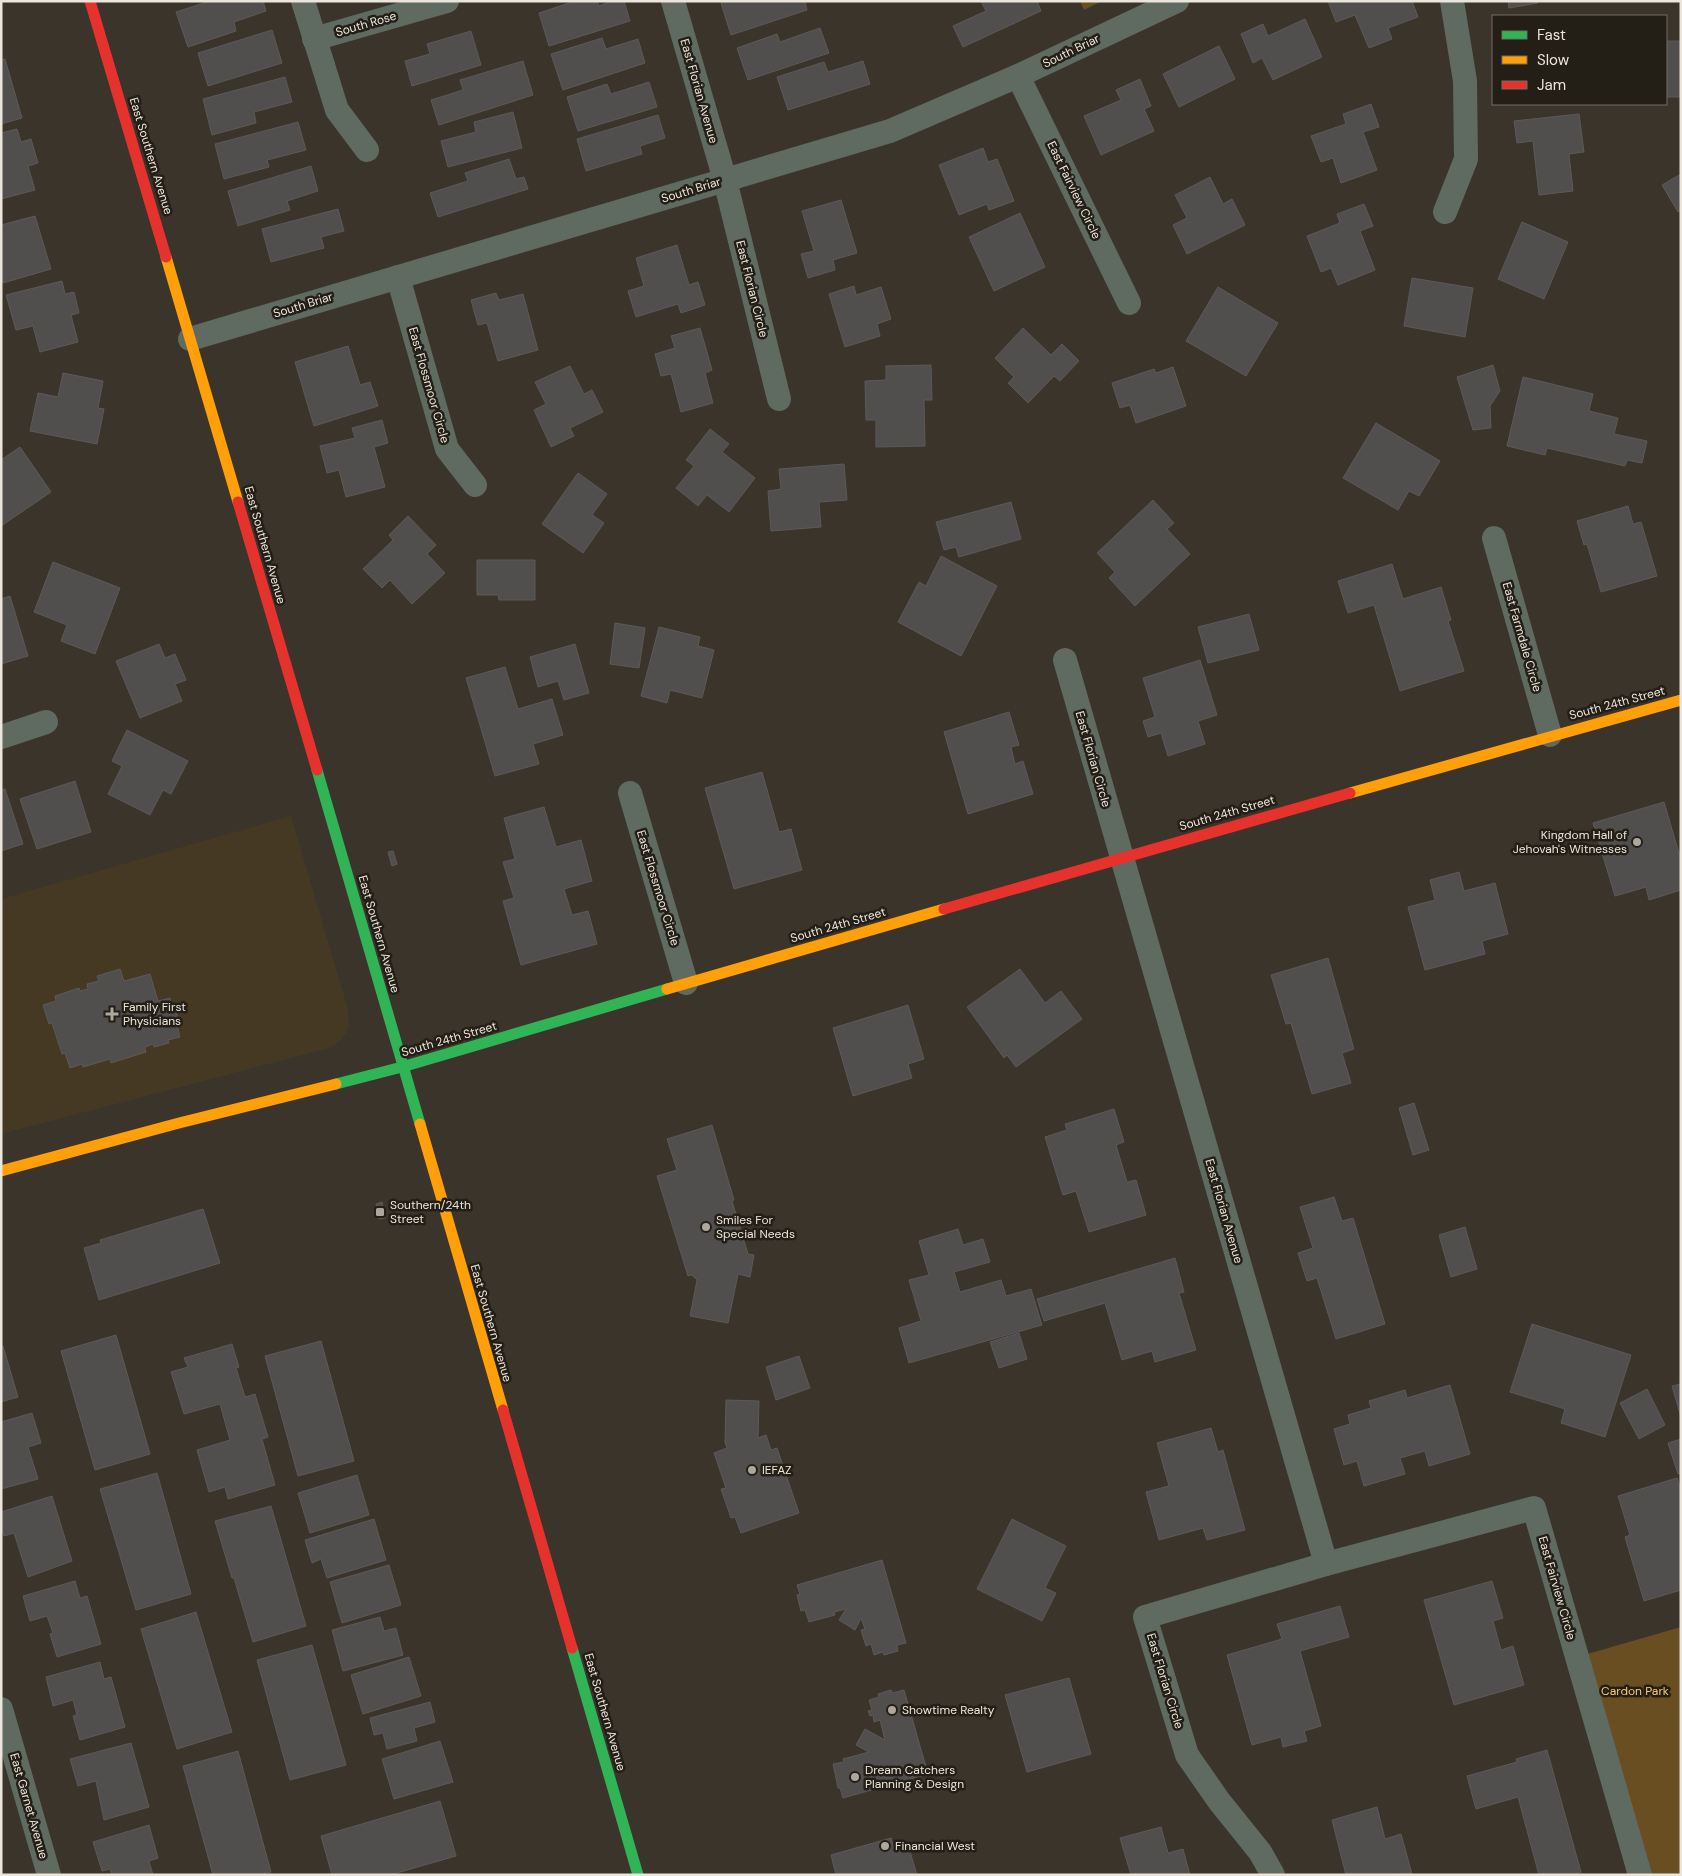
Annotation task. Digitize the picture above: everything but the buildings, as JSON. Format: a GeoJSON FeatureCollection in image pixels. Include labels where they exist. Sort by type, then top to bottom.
{"type":"FeatureCollection","features":[{"type":"Feature","properties":{"kind":"main road","name":"East Southern Avenue"},"geometry":{"type":"LineString","coordinates":[[90,1],[638,1875]]}},
{"type":"Feature","properties":{"kind":"main road","name":"South 24th Street"},"geometry":{"type":"LineString","coordinates":[[1,1171],[179,1123],[402,1067],[686,982],[1550,735],[1681,700]]}},
{"type":"Feature","properties":{"kind":"street"},"geometry":{"type":"LineString","coordinates":[[303,1],[337,110],[368,150]]}},
{"type":"Feature","properties":{"kind":"street","name":"South Rose"},"geometry":{"type":"LineString","coordinates":[[314,38],[447,1]]}},
{"type":"Feature","properties":{"kind":"street","name":"East Florian Avenue"},"geometry":{"type":"LineString","coordinates":[[673,1],[724,180]]}},
{"type":"Feature","properties":{"kind":"street","name":"South Briar"},"geometry":{"type":"LineString","coordinates":[[190,339],[890,131],[1018,76],[1177,1]]}},
{"type":"Feature","properties":{"kind":"street"},"geometry":{"type":"LineString","coordinates":[[1444,212],[1466,159],[1465,81],[1452,1]]}},
{"type":"Feature","properties":{"kind":"street","name":"East Fairview Circle"},"geometry":{"type":"LineString","coordinates":[[1018,76],[1129,303]]}},
{"type":"Feature","properties":{"kind":"street","name":"East Florian Circle"},"geometry":{"type":"LineString","coordinates":[[724,180],[779,399]]}},
{"type":"Feature","properties":{"kind":"street","name":"East Flossmoor Circle"},"geometry":{"type":"LineString","coordinates":[[398,277],[447,449],[475,485]]}},
{"type":"Feature","properties":{"kind":"street","name":"East Farmdale Circle"},"geometry":{"type":"LineString","coordinates":[[1494,538],[1550,735]]}},
{"type":"Feature","properties":{"kind":"street","name":"East Florian Circle"},"geometry":{"type":"LineString","coordinates":[[1065,660],[1122,857]]}},
{"type":"Feature","properties":{"kind":"street"},"geometry":{"type":"LineString","coordinates":[[1,737],[46,722]]}},
{"type":"Feature","properties":{"kind":"street","name":"East Flossmoor Circle"},"geometry":{"type":"LineString","coordinates":[[630,793],[686,982]]}},
{"type":"Feature","properties":{"kind":"street","name":"East Florian Avenue"},"geometry":{"type":"LineString","coordinates":[[1122,857],[1326,1564]]}},
{"type":"Feature","properties":{"kind":"street","name":"East Fairview Circle"},"geometry":{"type":"LineString","coordinates":[[1326,1564],[1534,1508],[1640,1875]]}},
{"type":"Feature","properties":{"kind":"street","name":"East Florian Circle"},"geometry":{"type":"LineString","coordinates":[[1273,1875],[1260,1852],[1219,1801],[1187,1754],[1145,1617],[1326,1564]]}},
{"type":"Feature","properties":{"kind":"street","name":"East Garnet Avenue"},"geometry":{"type":"LineString","coordinates":[[1,1709],[49,1875]]}},
{"type":"Feature","properties":{"kind":"shaded area"},"geometry":{"type":"Polygon","coordinates":[[[291,816],[348,1009],[349,1027],[342,1039],[333,1047],[1,1134],[1,899],[291,816]]]}},
{"type":"Feature","properties":{"kind":"green space"},"geometry":{"type":"Polygon","coordinates":[[[1080,1],[1102,1],[1084,10],[1080,1]]]}},
{"type":"Feature","properties":{"kind":"green space","name":"Cardon Park"},"geometry":{"type":"Polygon","coordinates":[[[1681,1627],[1681,1875],[1640,1875],[1577,1657],[1681,1627]]]}},
{"type":"Feature","properties":{"kind":"traffic: fast"},"geometry":{"type":"LineString","coordinates":[[317,770],[420,1124]]}},
{"type":"Feature","properties":{"kind":"traffic: fast"},"geometry":{"type":"LineString","coordinates":[[336,1084],[402,1067],[667,989]]}},
{"type":"Feature","properties":{"kind":"traffic: fast"},"geometry":{"type":"LineString","coordinates":[[572,1648],[638,1875]]}},
{"type":"Feature","properties":{"kind":"traffic: slow"},"geometry":{"type":"LineString","coordinates":[[166,257],[238,502]]}},
{"type":"Feature","properties":{"kind":"traffic: slow"},"geometry":{"type":"LineString","coordinates":[[1350,793],[1681,700]]}},
{"type":"Feature","properties":{"kind":"traffic: slow"},"geometry":{"type":"LineString","coordinates":[[667,989],[944,909]]}},
{"type":"Feature","properties":{"kind":"traffic: slow"},"geometry":{"type":"LineString","coordinates":[[1,1171],[179,1123],[336,1084]]}},
{"type":"Feature","properties":{"kind":"traffic: slow"},"geometry":{"type":"LineString","coordinates":[[420,1124],[503,1410]]}},
{"type":"Feature","properties":{"kind":"traffic: jam"},"geometry":{"type":"LineString","coordinates":[[90,1],[166,257]]}},
{"type":"Feature","properties":{"kind":"traffic: jam"},"geometry":{"type":"LineString","coordinates":[[238,502],[317,770]]}},
{"type":"Feature","properties":{"kind":"traffic: jam"},"geometry":{"type":"LineString","coordinates":[[944,909],[1350,793]]}},
{"type":"Feature","properties":{"kind":"traffic: jam"},"geometry":{"type":"LineString","coordinates":[[503,1410],[572,1648]]}},
{"type":"Feature","properties":{"kind":"place","name":"Kingdom Hall of Jehovah's Witnesses"},"geometry":{"type":"Point","coordinates":[1637,842]}},
{"type":"Feature","properties":{"kind":"place","name":"Family First Physicians"},"geometry":{"type":"Point","coordinates":[112,1014]}},
{"type":"Feature","properties":{"kind":"place","name":"Southern/24th Street"},"geometry":{"type":"Point","coordinates":[380,1212]}},
{"type":"Feature","properties":{"kind":"place","name":"Smiles For Special Needs"},"geometry":{"type":"Point","coordinates":[706,1227]}},
{"type":"Feature","properties":{"kind":"place","name":"IEFAZ"},"geometry":{"type":"Point","coordinates":[752,1470]}},
{"type":"Feature","properties":{"kind":"place","name":"Showtime Realty"},"geometry":{"type":"Point","coordinates":[892,1710]}},
{"type":"Feature","properties":{"kind":"place","name":"Dream Catchers Planning & Design"},"geometry":{"type":"Point","coordinates":[855,1777]}},
{"type":"Feature","properties":{"kind":"place","name":"Financial West"},"geometry":{"type":"Point","coordinates":[885,1846]}}]}
